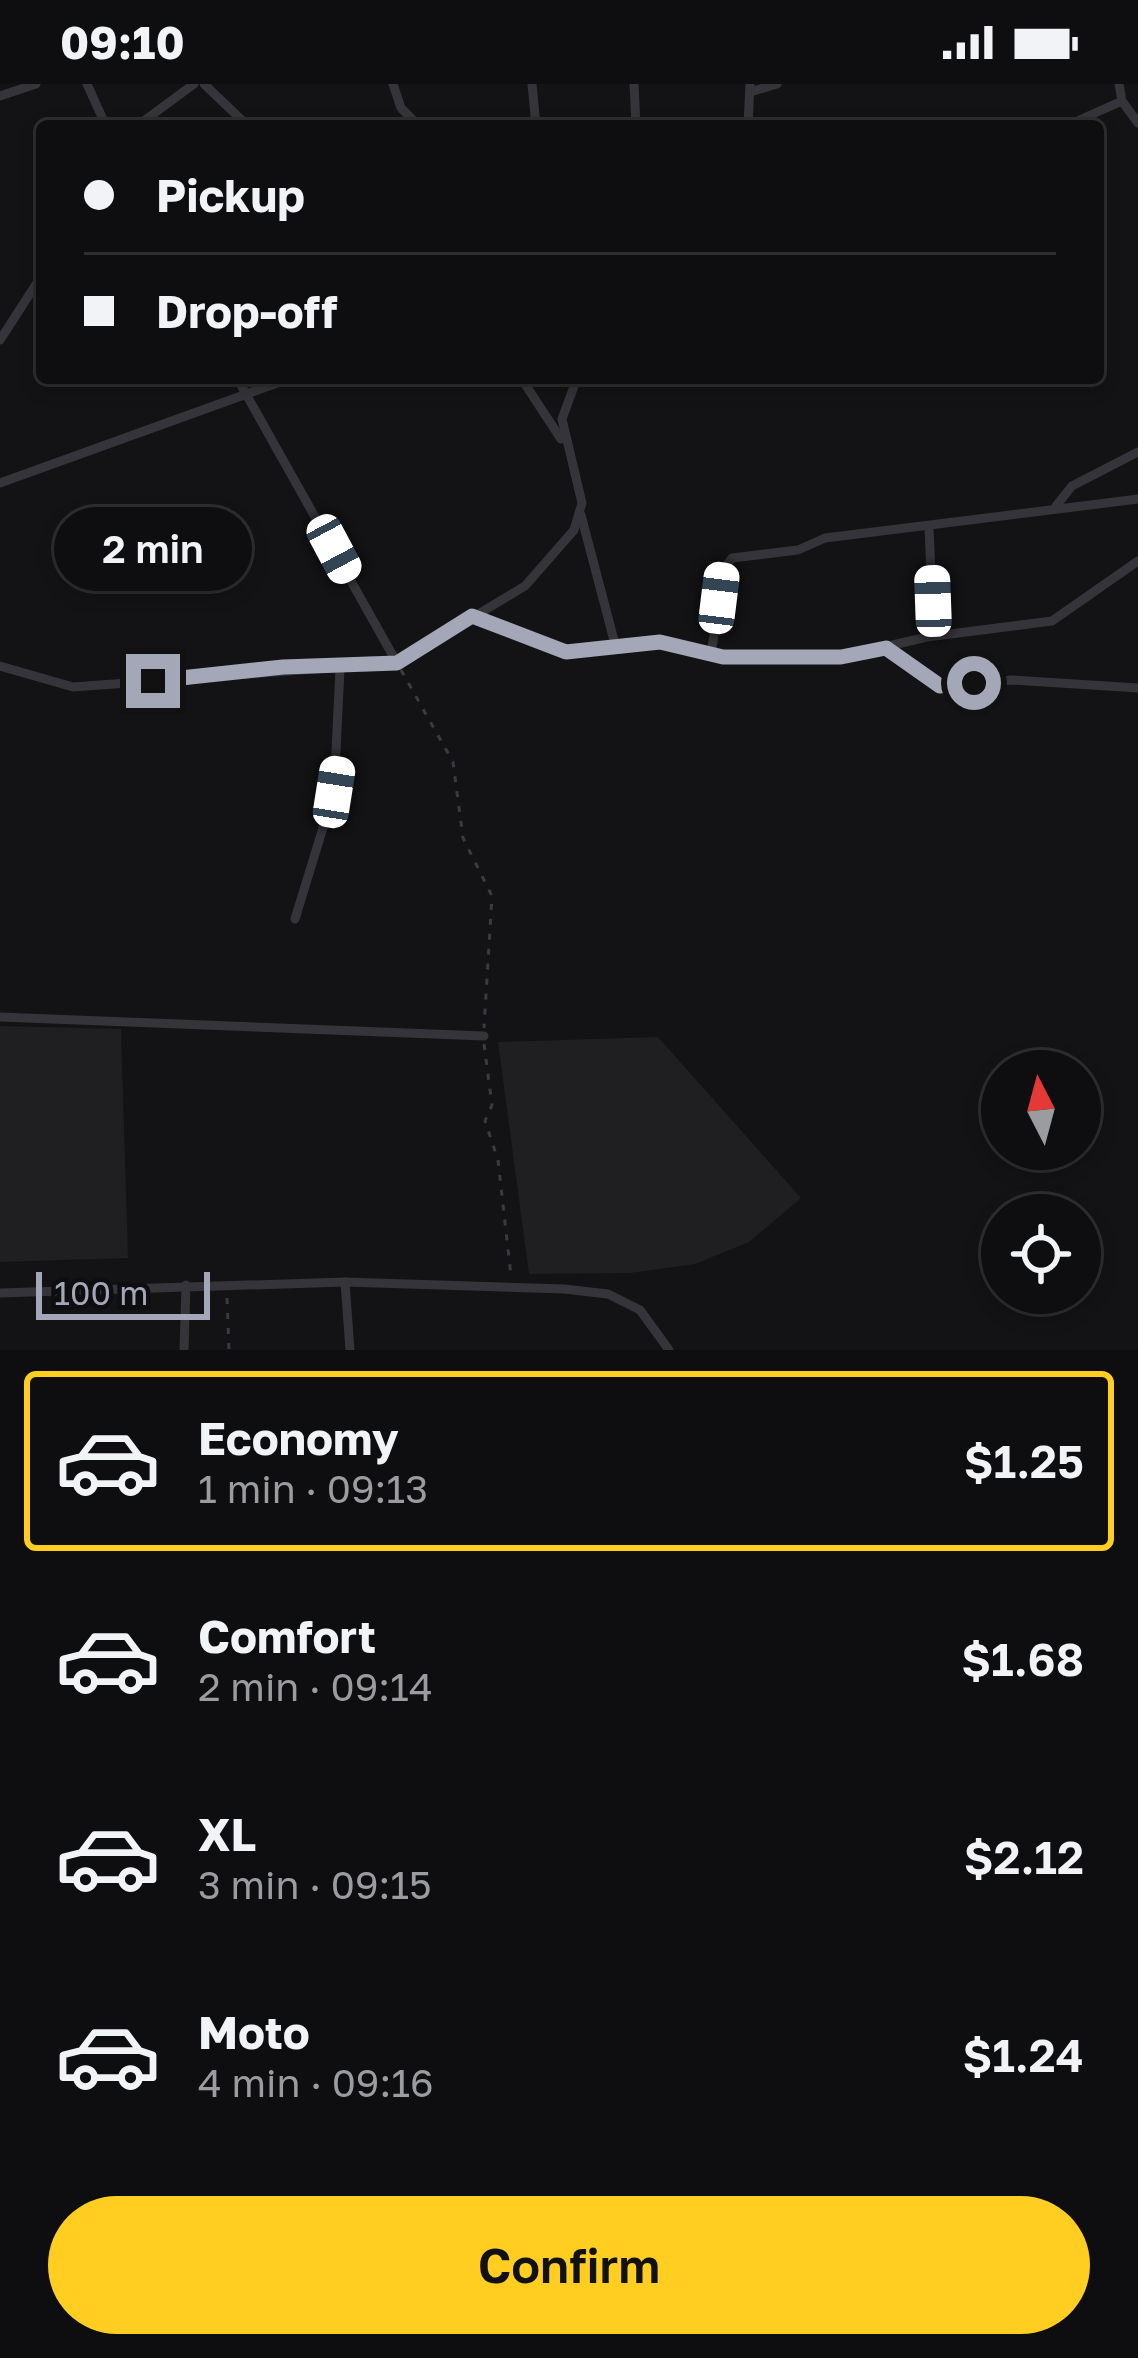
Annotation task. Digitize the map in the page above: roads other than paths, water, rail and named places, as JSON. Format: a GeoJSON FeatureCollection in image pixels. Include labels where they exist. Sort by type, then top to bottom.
{"type":"FeatureCollection","features":[{"type":"Feature","properties":{"kind":"street"},"geometry":{"type":"LineString","coordinates":[[0,96],[36,84]]}},
{"type":"Feature","properties":{"kind":"street"},"geometry":{"type":"LineString","coordinates":[[87,84],[103,120]]}},
{"type":"Feature","properties":{"kind":"street"},"geometry":{"type":"LineString","coordinates":[[145,120],[194,84]]}},
{"type":"Feature","properties":{"kind":"street"},"geometry":{"type":"LineString","coordinates":[[204,84],[242,120]]}},
{"type":"Feature","properties":{"kind":"street"},"geometry":{"type":"LineString","coordinates":[[393,84],[401,108],[413,120]]}},
{"type":"Feature","properties":{"kind":"street"},"geometry":{"type":"LineString","coordinates":[[532,84],[535,120]]}},
{"type":"Feature","properties":{"kind":"street"},"geometry":{"type":"LineString","coordinates":[[634,84],[636,120]]}},
{"type":"Feature","properties":{"kind":"street"},"geometry":{"type":"LineString","coordinates":[[748,120],[750,88],[777,84]]}},
{"type":"Feature","properties":{"kind":"street"},"geometry":{"type":"LineString","coordinates":[[1119,84],[1122,101],[1138,123]]}},
{"type":"Feature","properties":{"kind":"street"},"geometry":{"type":"LineString","coordinates":[[1079,120],[1122,101]]}},
{"type":"Feature","properties":{"kind":"street"},"geometry":{"type":"LineString","coordinates":[[0,340],[36,284]]}},
{"type":"Feature","properties":{"kind":"street"},"geometry":{"type":"LineString","coordinates":[[239,384],[397,663]]}},
{"type":"Feature","properties":{"kind":"street"},"geometry":{"type":"LineString","coordinates":[[0,483],[274,384]]}},
{"type":"Feature","properties":{"kind":"street"},"geometry":{"type":"LineString","coordinates":[[525,384],[566,446]]}},
{"type":"Feature","properties":{"kind":"street"},"geometry":{"type":"LineString","coordinates":[[574,384],[562,411],[566,446],[616,648]]}},
{"type":"Feature","properties":{"kind":"street"},"geometry":{"type":"LineString","coordinates":[[1056,506],[1072,486],[1138,452]]}},
{"type":"Feature","properties":{"kind":"street"},"geometry":{"type":"LineString","coordinates":[[711,655],[723,570],[732,558],[798,550],[822,538],[929,529],[1056,506],[1138,499]]}},
{"type":"Feature","properties":{"kind":"street"},"geometry":{"type":"LineString","coordinates":[[0,666],[73,687],[283,667],[340,669],[397,663],[541,572],[581,515]]}},
{"type":"Feature","properties":{"kind":"street"},"geometry":{"type":"LineString","coordinates":[[929,529],[934,636]]}},
{"type":"Feature","properties":{"kind":"street"},"geometry":{"type":"LineString","coordinates":[[472,616],[560,651],[666,642],[711,655],[841,657],[934,636],[1052,621],[1138,561]]}},
{"type":"Feature","properties":{"kind":"street"},"geometry":{"type":"LineString","coordinates":[[886,648],[940,686],[1012,680],[1138,688]]}},
{"type":"Feature","properties":{"kind":"street"},"geometry":{"type":"LineString","coordinates":[[295,919],[334,792],[340,669]]}},
{"type":"Feature","properties":{"kind":"street"},"geometry":{"type":"LineString","coordinates":[[0,1017],[484,1036]]}},
{"type":"Feature","properties":{"kind":"street"},"geometry":{"type":"LineString","coordinates":[[345,1282],[350,1350]]}},
{"type":"Feature","properties":{"kind":"street"},"geometry":{"type":"LineString","coordinates":[[0,1292],[345,1282],[608,1294],[640,1310],[669,1350]]}},
{"type":"Feature","properties":{"kind":"street"},"geometry":{"type":"LineString","coordinates":[[184,1350],[186,1285]]}}]}
